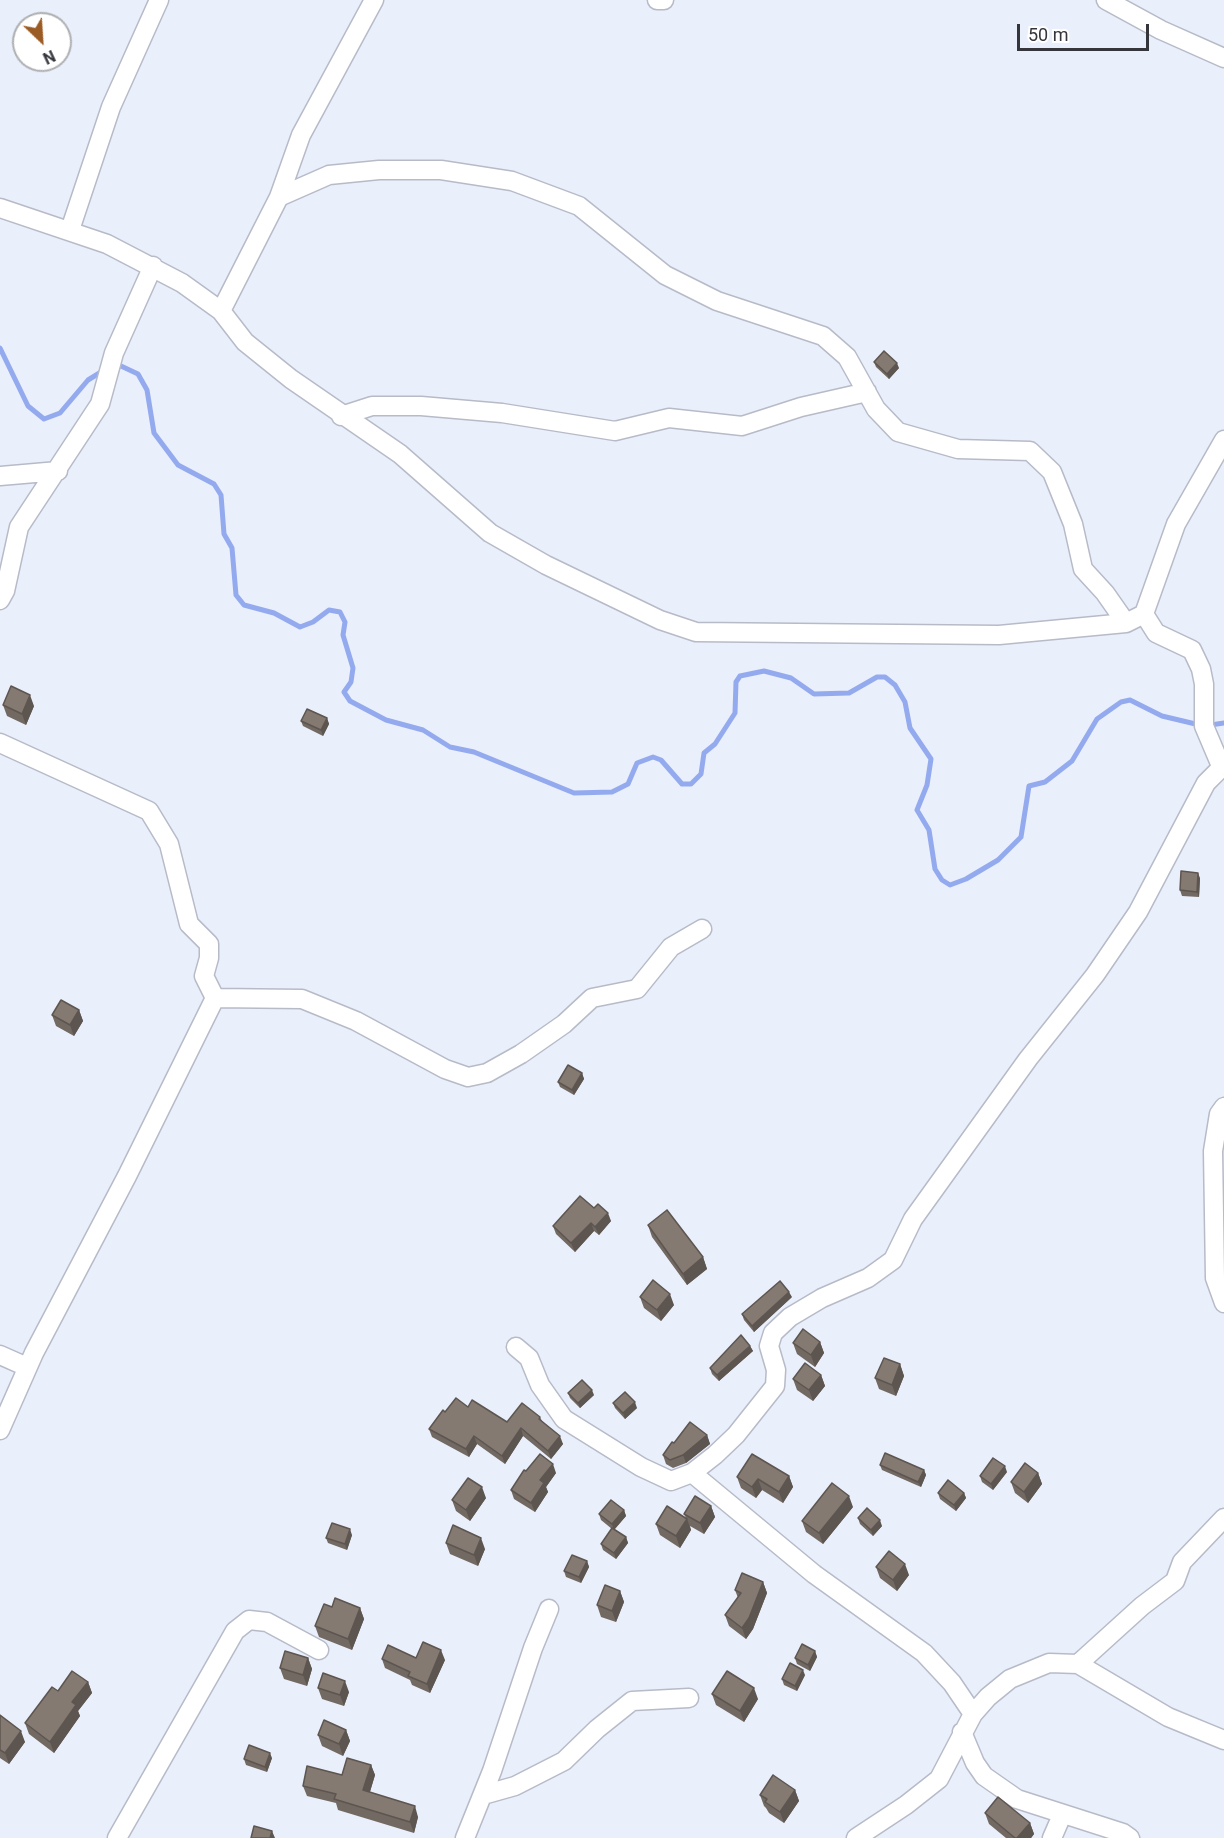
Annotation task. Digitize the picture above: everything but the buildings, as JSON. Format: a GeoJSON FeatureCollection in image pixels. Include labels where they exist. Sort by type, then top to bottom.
{"type":"FeatureCollection","features":[{"type":"Feature","properties":{"kind":"street"},"geometry":{"type":"LineString","coordinates":[[70,231],[111,107],[159,0]]}},
{"type":"Feature","properties":{"kind":"street"},"geometry":{"type":"LineString","coordinates":[[221,310],[279,197],[301,135],[374,0]]}},
{"type":"Feature","properties":{"kind":"street"},"geometry":{"type":"LineString","coordinates":[[657,0],[664,0]]}},
{"type":"Feature","properties":{"kind":"street"},"geometry":{"type":"LineString","coordinates":[[1106,0],[1161,30],[1224,58]]}},
{"type":"Feature","properties":{"kind":"street"},"geometry":{"type":"LineString","coordinates":[[279,197],[329,175],[379,170],[441,170],[512,181],[579,206],[665,275],[717,300],[823,336],[848,357],[876,409],[898,432],[958,449],[1030,451],[1052,472],[1073,524],[1083,569],[1105,593],[1126,623]]}},
{"type":"Feature","properties":{"kind":"street"},"geometry":{"type":"LineString","coordinates":[[0,208],[70,231],[153,266],[221,310],[245,342],[341,416],[400,454],[490,533],[546,566],[660,620],[696,632],[906,632],[999,635],[1126,623],[1144,614],[1176,524],[1224,440]]}},
{"type":"Feature","properties":{"kind":"street"},"geometry":{"type":"LineString","coordinates":[[0,600],[5,591],[19,527],[100,404],[114,353],[153,266]]}},
{"type":"Feature","properties":{"kind":"street"},"geometry":{"type":"LineString","coordinates":[[341,416],[372,406],[421,406],[502,413],[615,431],[669,418],[742,426],[801,407],[867,392]]}},
{"type":"Feature","properties":{"kind":"street"},"geometry":{"type":"LineString","coordinates":[[0,476],[58,471]]}},
{"type":"Feature","properties":{"kind":"street"},"geometry":{"type":"LineString","coordinates":[[516,1347],[529,1358],[540,1385],[564,1419],[641,1467],[671,1481],[692,1473],[736,1435],[775,1386],[776,1370],[769,1346],[773,1333],[790,1317],[822,1298],[868,1278],[893,1260],[913,1219],[1028,1059],[1095,975],[1138,912],[1206,783],[1223,766],[1204,726],[1204,684],[1201,669],[1192,650],[1156,633],[1144,614]]}},
{"type":"Feature","properties":{"kind":"street"},"geometry":{"type":"LineString","coordinates":[[0,743],[149,811],[169,844],[189,924],[209,944],[210,958],[204,976],[215,998]]}},
{"type":"Feature","properties":{"kind":"street"},"geometry":{"type":"LineString","coordinates":[[215,998],[302,999],[356,1022],[445,1069],[468,1077],[487,1073],[521,1054],[564,1024],[591,998],[637,988],[671,947],[702,928]]}},
{"type":"Feature","properties":{"kind":"street"},"geometry":{"type":"LineString","coordinates":[[0,1430],[27,1367],[127,1176],[215,998]]}},
{"type":"Feature","properties":{"kind":"street"},"geometry":{"type":"LineString","coordinates":[[1224,1107],[1219,1114],[1213,1151],[1215,1278],[1224,1304]]}},
{"type":"Feature","properties":{"kind":"street"},"geometry":{"type":"LineString","coordinates":[[0,1355],[27,1367]]}},
{"type":"Feature","properties":{"kind":"street"},"geometry":{"type":"LineString","coordinates":[[692,1473],[813,1574],[924,1653],[952,1683],[973,1713]]}},
{"type":"Feature","properties":{"kind":"street"},"geometry":{"type":"LineString","coordinates":[[1078,1664],[1142,1606],[1175,1581],[1182,1562],[1224,1518]]}},
{"type":"Feature","properties":{"kind":"street"},"geometry":{"type":"LineString","coordinates":[[465,1838],[483,1795],[532,1648],[549,1609]]}},
{"type":"Feature","properties":{"kind":"street"},"geometry":{"type":"LineString","coordinates":[[117,1838],[235,1631],[249,1620],[267,1622],[319,1650]]}},
{"type":"Feature","properties":{"kind":"street"},"geometry":{"type":"LineString","coordinates":[[856,1838],[906,1805],[939,1779],[973,1713],[1010,1680],[1030,1669],[1049,1663],[1078,1664],[1168,1717],[1224,1740]]}},
{"type":"Feature","properties":{"kind":"street"},"geometry":{"type":"LineString","coordinates":[[483,1795],[514,1786],[564,1761],[597,1729],[632,1701],[689,1698]]}},
{"type":"Feature","properties":{"kind":"street"},"geometry":{"type":"LineString","coordinates":[[962,1732],[975,1763],[984,1776],[1017,1799],[1123,1833],[1130,1838]]}},
{"type":"Feature","properties":{"kind":"street"},"geometry":{"type":"LineString","coordinates":[[1052,1838],[1062,1815]]}},
{"type":"Feature","properties":{"kind":"waterway"},"geometry":{"type":"LineString","coordinates":[[0,348],[28,406],[44,419],[60,413],[88,380],[106,369]]}},
{"type":"Feature","properties":{"kind":"waterway"},"geometry":{"type":"LineString","coordinates":[[115,367],[121,366],[138,374],[147,390],[154,433],[178,465],[214,484],[221,495],[224,534],[232,548],[236,595],[244,605],[274,613],[300,627],[313,622],[329,610],[340,612],[345,622],[343,635],[353,668],[351,682],[344,692],[350,701],[386,720],[423,730],[450,747],[474,752],[574,793],[612,792],[628,784],[637,763],[653,757],[661,760],[682,784],[691,784],[701,774],[704,753],[715,744],[735,713],[736,682],[740,676],[764,671],[791,678],[814,694],[849,693],[877,677],[885,677],[895,685],[905,702],[910,728],[931,759],[927,785],[917,810],[929,830],[935,869],[942,880],[950,885],[966,879],[998,860],[1021,837],[1029,786],[1045,782],[1072,761],[1097,719],[1121,702],[1130,700],[1162,716],[1204,726],[1224,723]]}}]}
